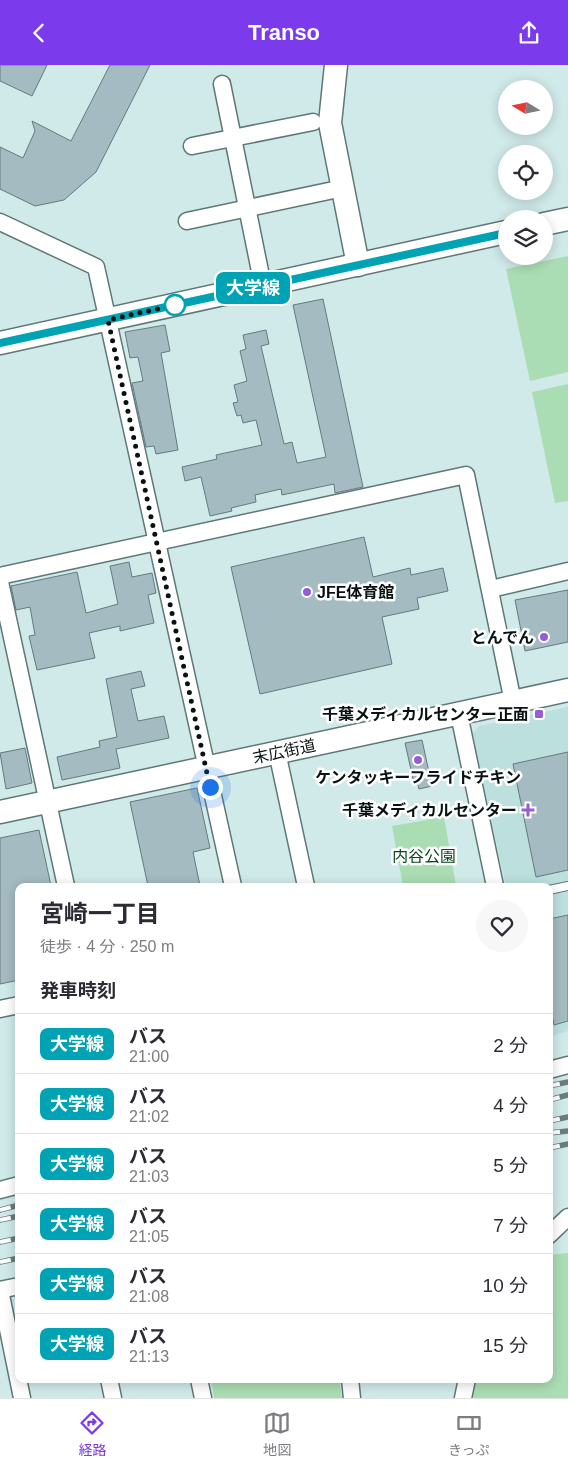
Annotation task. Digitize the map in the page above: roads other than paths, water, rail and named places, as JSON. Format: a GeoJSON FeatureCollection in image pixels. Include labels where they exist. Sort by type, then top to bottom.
{"type":"FeatureCollection","features":[{"type":"Feature","properties":{"kind":"street"},"geometry":{"type":"LineString","coordinates":[[336,65],[330,123],[358,265]]}},
{"type":"Feature","properties":{"kind":"street"},"geometry":{"type":"LineString","coordinates":[[222,84],[262,285]]}},
{"type":"Feature","properties":{"kind":"street"},"geometry":{"type":"LineString","coordinates":[[192,146],[313,122]]}},
{"type":"Feature","properties":{"kind":"street"},"geometry":{"type":"LineString","coordinates":[[187,221],[343,188]]}},
{"type":"Feature","properties":{"kind":"street"},"geometry":{"type":"LineString","coordinates":[[553,222],[568,219]]}},
{"type":"Feature","properties":{"kind":"street"},"geometry":{"type":"LineString","coordinates":[[0,222],[96,267],[158,540],[205,768],[232,883]]}},
{"type":"Feature","properties":{"kind":"street"},"geometry":{"type":"LineString","coordinates":[[0,343],[498,235]]}},
{"type":"Feature","properties":{"kind":"street"},"geometry":{"type":"LineString","coordinates":[[0,576],[158,540],[466,475],[513,702]]}},
{"type":"Feature","properties":{"kind":"street"},"geometry":{"type":"LineString","coordinates":[[491,589],[568,571]]}},
{"type":"Feature","properties":{"kind":"street"},"geometry":{"type":"LineString","coordinates":[[0,582],[65,883]]}},
{"type":"Feature","properties":{"kind":"street","name":"末広街道"},"geometry":{"type":"LineString","coordinates":[[0,812],[568,690]]}},
{"type":"Feature","properties":{"kind":"street"},"geometry":{"type":"LineString","coordinates":[[459,714],[494,883]]}},
{"type":"Feature","properties":{"kind":"street"},"geometry":{"type":"LineString","coordinates":[[278,752],[305,883]]}},
{"type":"Feature","properties":{"kind":"street"},"geometry":{"type":"LineString","coordinates":[[0,1009],[15,1006]]}},
{"type":"Feature","properties":{"kind":"street"},"geometry":{"type":"LineString","coordinates":[[553,1068],[568,1065]]}},
{"type":"Feature","properties":{"kind":"street"},"geometry":{"type":"LineString","coordinates":[[0,1190],[15,1186]]}},
{"type":"Feature","properties":{"kind":"street"},"geometry":{"type":"LineString","coordinates":[[553,1231],[568,1217]]}},
{"type":"Feature","properties":{"kind":"street"},"geometry":{"type":"LineString","coordinates":[[15,1287],[0,1290],[15,1364]]}},
{"type":"Feature","properties":{"kind":"street"},"geometry":{"type":"LineString","coordinates":[[19,1383],[22,1398]]}},
{"type":"Feature","properties":{"kind":"street"},"geometry":{"type":"LineString","coordinates":[[109,1383],[113,1398]]}},
{"type":"Feature","properties":{"kind":"street"},"geometry":{"type":"LineString","coordinates":[[200,1383],[203,1398]]}},
{"type":"Feature","properties":{"kind":"street"},"geometry":{"type":"LineString","coordinates":[[350,1383],[352,1398]]}},
{"type":"Feature","properties":{"kind":"street"},"geometry":{"type":"LineString","coordinates":[[463,1398],[466,1383]]}},
{"type":"Feature","properties":{"kind":"lane"},"geometry":{"type":"LineString","coordinates":[[553,889],[568,886]]}},
{"type":"Feature","properties":{"kind":"railway"},"geometry":{"type":"LineString","coordinates":[[553,1085],[568,1082]]}},
{"type":"Feature","properties":{"kind":"railway"},"geometry":{"type":"LineString","coordinates":[[553,1099],[568,1095]]}},
{"type":"Feature","properties":{"kind":"railway"},"geometry":{"type":"LineString","coordinates":[[553,1120],[568,1117]]}},
{"type":"Feature","properties":{"kind":"railway"},"geometry":{"type":"LineString","coordinates":[[553,1133],[568,1131]]}},
{"type":"Feature","properties":{"kind":"railway"},"geometry":{"type":"LineString","coordinates":[[553,1147],[568,1144]]}},
{"type":"Feature","properties":{"kind":"railway"},"geometry":{"type":"LineString","coordinates":[[0,1210],[15,1206]]}},
{"type":"Feature","properties":{"kind":"railway"},"geometry":{"type":"LineString","coordinates":[[0,1220],[15,1217]]}},
{"type":"Feature","properties":{"kind":"railway"},"geometry":{"type":"LineString","coordinates":[[0,1242],[15,1239]]}},
{"type":"Feature","properties":{"kind":"railway"},"geometry":{"type":"LineString","coordinates":[[0,1262],[15,1259]]}},
{"type":"Feature","properties":{"kind":"place","name":"JFE体育館"},"geometry":{"type":"Point","coordinates":[307,592]}},
{"type":"Feature","properties":{"kind":"place","name":"とんでん"},"geometry":{"type":"Point","coordinates":[544,637]}},
{"type":"Feature","properties":{"kind":"place","name":"千葉メディカルセンター正面"},"geometry":{"type":"Point","coordinates":[539,714]}},
{"type":"Feature","properties":{"kind":"place","name":"ケンタッキーフライドチキン"},"geometry":{"type":"Point","coordinates":[418,760]}},
{"type":"Feature","properties":{"kind":"place","name":"千葉メディカルセンター"},"geometry":{"type":"Point","coordinates":[528,810]}},
{"type":"Feature","properties":{"kind":"park label","name":"内谷公園"},"geometry":{"type":"Point","coordinates":[424,856]}}]}
